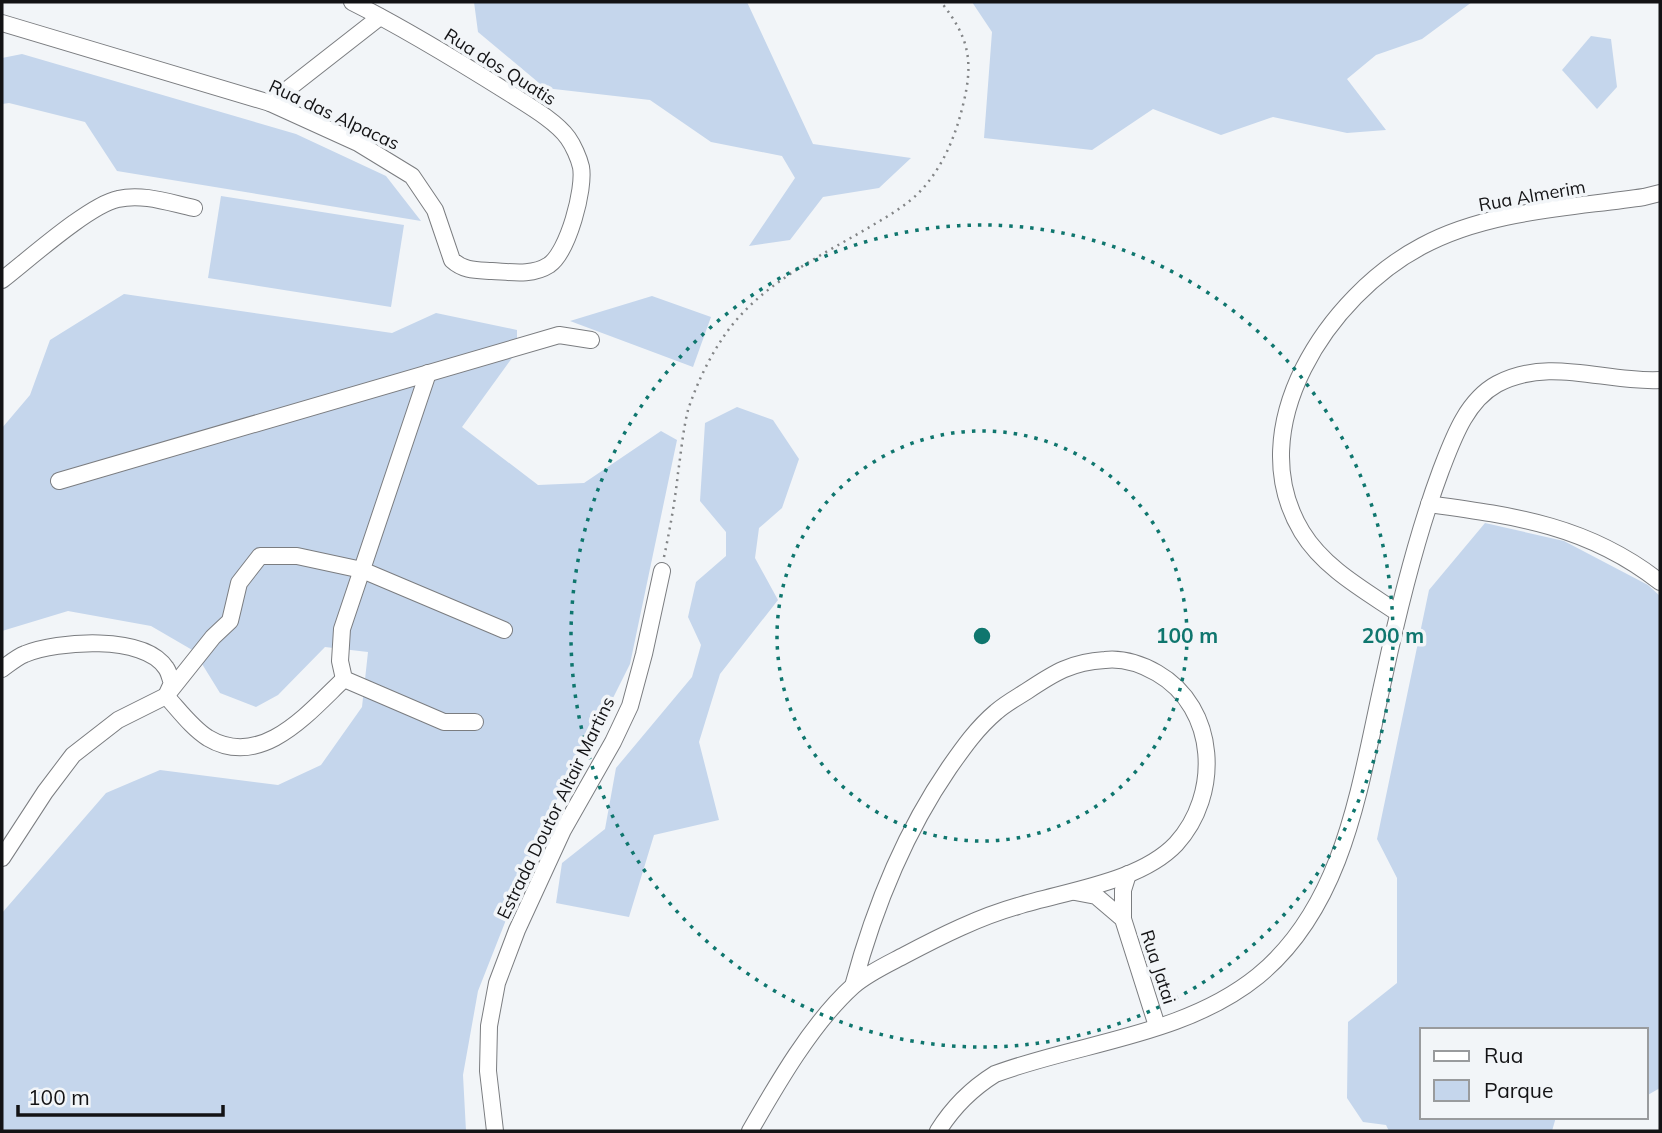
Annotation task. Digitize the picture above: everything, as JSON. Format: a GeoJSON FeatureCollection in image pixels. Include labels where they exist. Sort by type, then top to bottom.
{"type":"FeatureCollection","features":[{"type":"Feature","properties":{"kind":"street","name":"Rua dos Quatis"},"geometry":{"type":"LineString","coordinates":[[352,2],[528,105],[559,128],[572,145],[581,168],[578,203],[567,240],[561,253],[551,263],[534,271],[517,272]]}},
{"type":"Feature","properties":{"kind":"street"},"geometry":{"type":"LineString","coordinates":[[270,103],[380,17]]}},
{"type":"Feature","properties":{"kind":"street","name":"Rua das Alpacas"},"geometry":{"type":"LineString","coordinates":[[2,23],[270,103],[358,143],[412,176],[435,210],[452,260],[458,266],[468,270],[517,272]]}},
{"type":"Feature","properties":{"kind":"street","name":"Rua Almerim"},"geometry":{"type":"LineString","coordinates":[[1398,613],[1342,575],[1321,556],[1303,534],[1293,516],[1282,468],[1284,423],[1300,374],[1319,340],[1351,301],[1384,271],[1422,246],[1469,227],[1521,214],[1660,193]]}},
{"type":"Feature","properties":{"kind":"street"},"geometry":{"type":"LineString","coordinates":[[2,280],[105,203],[119,198],[138,197],[194,208]]}},
{"type":"Feature","properties":{"kind":"street"},"geometry":{"type":"LineString","coordinates":[[59,481],[559,335],[591,340]]}},
{"type":"Feature","properties":{"kind":"street"},"geometry":{"type":"LineString","coordinates":[[938,1131],[976,1086],[995,1074],[1193,1014],[1228,996],[1257,976],[1286,948],[1307,922],[1337,863],[1352,816],[1398,613],[1429,504],[1456,432],[1473,405],[1496,385],[1526,373],[1567,370],[1660,380]]}},
{"type":"Feature","properties":{"kind":"street"},"geometry":{"type":"LineString","coordinates":[[344,679],[340,661],[342,629],[428,373]]}},
{"type":"Feature","properties":{"kind":"street"},"geometry":{"type":"LineString","coordinates":[[1429,504],[1532,520],[1567,531],[1615,551],[1660,582]]}},
{"type":"Feature","properties":{"kind":"street"},"geometry":{"type":"LineString","coordinates":[[2,858],[45,792],[74,755],[118,720],[166,696],[213,637],[230,621],[239,583],[260,555],[297,556],[362,570],[504,630]]}},
{"type":"Feature","properties":{"kind":"street","name":"Estrada Doutor Altair Martins"},"geometry":{"type":"LineString","coordinates":[[495,1131],[488,1072],[489,1026],[497,984],[517,930],[563,830],[613,742],[629,706],[644,654],[662,572]]}},
{"type":"Feature","properties":{"kind":"street"},"geometry":{"type":"LineString","coordinates":[[2,669],[24,654],[67,643],[114,644],[144,651],[165,666],[172,683],[166,696]]}},
{"type":"Feature","properties":{"kind":"street"},"geometry":{"type":"LineString","coordinates":[[750,1131],[795,1056],[853,986],[945,934],[1015,906],[1128,874],[1164,854],[1177,842],[1194,820],[1204,795],[1208,769],[1203,737],[1187,699],[1169,680],[1142,665],[1114,659],[1082,661],[1057,671],[997,710],[968,741],[933,791],[889,875],[866,938],[853,986]]}},
{"type":"Feature","properties":{"kind":"street"},"geometry":{"type":"LineString","coordinates":[[166,696],[208,738],[233,748],[261,745],[289,730],[344,679]]}},
{"type":"Feature","properties":{"kind":"street"},"geometry":{"type":"LineString","coordinates":[[344,679],[444,722],[475,722]]}},
{"type":"Feature","properties":{"kind":"street","name":"Rua Jatai"},"geometry":{"type":"LineString","coordinates":[[1128,874],[1123,890],[1123,919],[1157,1026]]}},
{"type":"Feature","properties":{"kind":"street","name":"Rua Jatai"},"geometry":{"type":"LineString","coordinates":[[1069,892],[1096,896],[1123,919]]}},
{"type":"Feature","properties":{"kind":"path"},"geometry":{"type":"LineString","coordinates":[[662,572],[688,410],[702,378],[738,317],[799,268],[910,201],[925,186],[944,158],[962,110],[969,84],[970,64],[967,46],[954,19],[941,2]]}},
{"type":"Feature","properties":{"kind":"green space"},"geometry":{"type":"Polygon","coordinates":[[[474,2],[747,2],[813,144],[911,158],[879,188],[823,197],[790,240],[749,246],[795,178],[782,156],[711,142],[650,100],[545,88],[478,32],[474,2]]]}},
{"type":"Feature","properties":{"kind":"green space"},"geometry":{"type":"Polygon","coordinates":[[[972,2],[1472,2],[1422,39],[1376,55],[1347,79],[1386,130],[1347,133],[1273,117],[1221,135],[1153,109],[1092,150],[984,138],[992,32],[972,2]]]}},
{"type":"Feature","properties":{"kind":"green space"},"geometry":{"type":"Polygon","coordinates":[[[1591,36],[1611,39],[1617,87],[1597,109],[1562,70],[1591,36]]]}},
{"type":"Feature","properties":{"kind":"green space"},"geometry":{"type":"Polygon","coordinates":[[[22,54],[296,134],[386,176],[421,221],[117,171],[85,122],[9,103],[2,104],[2,58],[22,54]]]}},
{"type":"Feature","properties":{"kind":"green space"},"geometry":{"type":"Polygon","coordinates":[[[221,196],[404,225],[391,307],[208,278],[221,196]]]}},
{"type":"Feature","properties":{"kind":"green space"},"geometry":{"type":"Polygon","coordinates":[[[124,294],[392,333],[436,313],[517,330],[517,351],[462,427],[538,485],[584,483],[661,431],[677,440],[630,664],[592,740],[547,816],[478,991],[463,1075],[466,1131],[2,1131],[2,913],[106,793],[160,770],[278,785],[321,765],[362,707],[368,652],[325,647],[278,695],[256,707],[220,693],[194,651],[151,626],[68,611],[2,631],[2,428],[30,395],[50,340],[124,294]]]}},
{"type":"Feature","properties":{"kind":"green space"},"geometry":{"type":"Polygon","coordinates":[[[652,296],[711,317],[693,367],[570,321],[652,296]]]}},
{"type":"Feature","properties":{"kind":"green space"},"geometry":{"type":"Polygon","coordinates":[[[737,407],[773,420],[799,459],[782,508],[759,528],[755,558],[778,600],[720,674],[699,742],[719,820],[654,835],[629,917],[556,903],[562,863],[605,829],[616,768],[692,677],[701,645],[688,617],[696,582],[726,556],[726,532],[700,501],[705,423],[737,407]]]}},
{"type":"Feature","properties":{"kind":"green space"},"geometry":{"type":"Polygon","coordinates":[[[1485,523],[1564,541],[1648,585],[1660,596],[1660,1088],[1648,1095],[1648,1028],[1420,1028],[1420,1119],[1555,1119],[1552,1131],[1389,1131],[1386,1125],[1363,1122],[1347,1098],[1348,1022],[1397,983],[1397,878],[1377,839],[1429,590],[1485,523]]]}}]}
